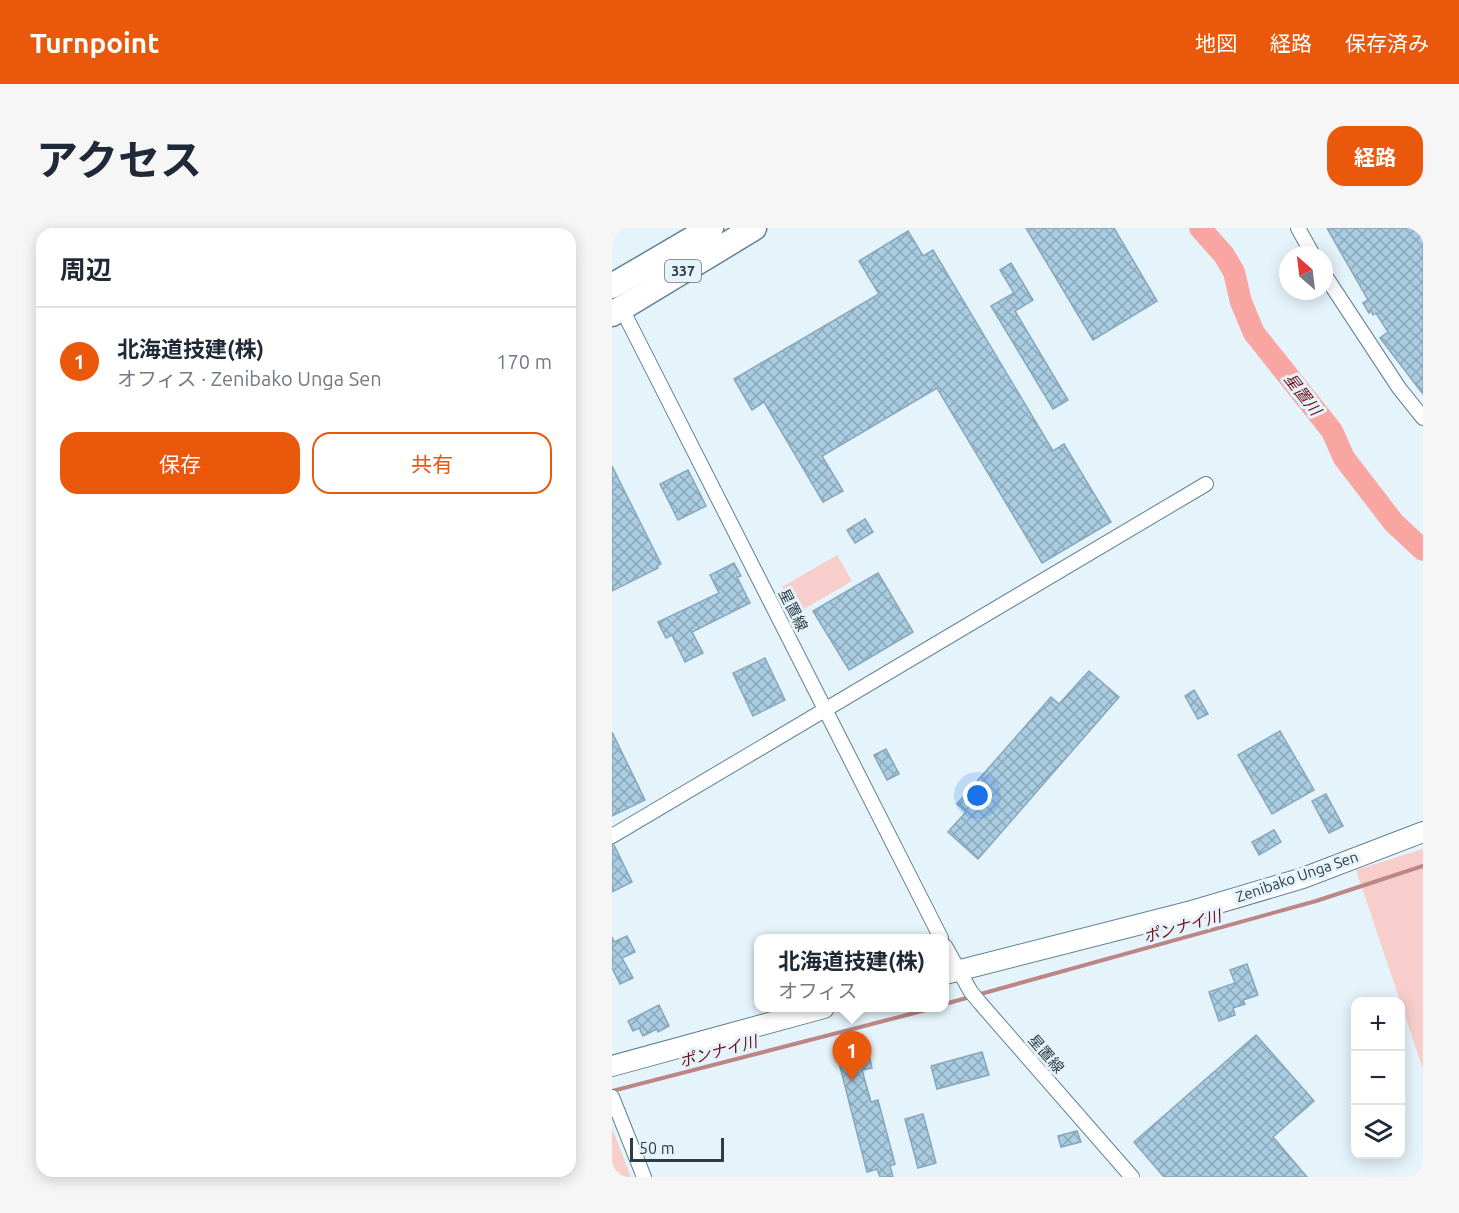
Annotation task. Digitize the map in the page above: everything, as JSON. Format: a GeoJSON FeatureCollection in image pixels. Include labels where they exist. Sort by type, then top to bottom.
{"type":"FeatureCollection","features":[{"type":"Feature","properties":{"kind":"highway","name":"337"},"geometry":{"type":"LineString","coordinates":[[612,286],[711,228]]}},
{"type":"Feature","properties":{"kind":"highway","name":"337"},"geometry":{"type":"LineString","coordinates":[[615,308],[754,228]]}},
{"type":"Feature","properties":{"kind":"street"},"geometry":{"type":"LineString","coordinates":[[1298,228],[1308,246]]}},
{"type":"Feature","properties":{"kind":"street"},"geometry":{"type":"LineString","coordinates":[[1333,288],[1399,388],[1423,418]]}},
{"type":"Feature","properties":{"kind":"street","name":"星置線"},"geometry":{"type":"LineString","coordinates":[[615,308],[825,710],[938,934]]}},
{"type":"Feature","properties":{"kind":"street"},"geometry":{"type":"LineString","coordinates":[[612,836],[1206,484]]}},
{"type":"Feature","properties":{"kind":"street","name":"Zenibako Unga Sen"},"geometry":{"type":"LineString","coordinates":[[952,972],[1211,905],[1303,878],[1423,832]]}},
{"type":"Feature","properties":{"kind":"street","name":"星置線"},"geometry":{"type":"LineString","coordinates":[[952,972],[1132,1177]]}},
{"type":"Feature","properties":{"kind":"street"},"geometry":{"type":"LineString","coordinates":[[612,1066],[809,1012]]}},
{"type":"Feature","properties":{"kind":"street"},"geometry":{"type":"LineString","coordinates":[[612,1097],[644,1177]]}},
{"type":"Feature","properties":{"kind":"shaded area"},"geometry":{"type":"Polygon","coordinates":[[[837,555],[852,581],[797,613],[782,587],[837,555]]]}},
{"type":"Feature","properties":{"kind":"shaded area"},"geometry":{"type":"Polygon","coordinates":[[[1423,849],[1423,1069],[1405,1016],[1405,997],[1399,997],[1356,870],[1423,849]]]}},
{"type":"Feature","properties":{"kind":"shaded area"},"geometry":{"type":"Polygon","coordinates":[[[612,1128],[631,1177],[612,1177],[612,1128]]]}},
{"type":"Feature","properties":{"kind":"building"},"geometry":{"type":"Polygon","coordinates":[[[1026,228],[1114,228],[1157,301],[1093,340],[1026,228]]]}},
{"type":"Feature","properties":{"kind":"building"},"geometry":{"type":"Polygon","coordinates":[[[1327,228],[1423,228],[1423,394],[1380,338],[1388,332],[1376,313],[1373,315],[1371,311],[1369,313],[1363,303],[1368,300],[1327,228]]]}},
{"type":"Feature","properties":{"kind":"building"},"geometry":{"type":"Polygon","coordinates":[[[908,231],[923,256],[933,250],[1053,451],[1064,444],[1111,522],[1042,563],[937,388],[822,456],[843,491],[823,502],[764,402],[752,410],[734,379],[879,294],[859,261],[908,231]]]}},
{"type":"Feature","properties":{"kind":"building"},"geometry":{"type":"Polygon","coordinates":[[[1011,263],[1033,300],[1015,311],[1068,400],[1053,409],[991,306],[1014,293],[1000,270],[1011,263]]]}},
{"type":"Feature","properties":{"kind":"building"},"geometry":{"type":"Polygon","coordinates":[[[612,466],[661,564],[657,566],[658,568],[612,591],[612,466]]]}},
{"type":"Feature","properties":{"kind":"building"},"geometry":{"type":"Polygon","coordinates":[[[688,470],[706,506],[678,520],[660,484],[688,470]]]}},
{"type":"Feature","properties":{"kind":"building"},"geometry":{"type":"Polygon","coordinates":[[[865,519],[873,532],[855,543],[847,530],[865,519]]]}},
{"type":"Feature","properties":{"kind":"building"},"geometry":{"type":"Polygon","coordinates":[[[734,563],[741,576],[737,577],[750,603],[692,632],[703,653],[685,662],[672,635],[666,638],[658,622],[719,593],[710,575],[734,563]]]}},
{"type":"Feature","properties":{"kind":"building"},"geometry":{"type":"Polygon","coordinates":[[[878,573],[913,632],[849,670],[813,611],[878,573]]]}},
{"type":"Feature","properties":{"kind":"building"},"geometry":{"type":"Polygon","coordinates":[[[765,658],[785,700],[753,716],[733,673],[765,658]]]}},
{"type":"Feature","properties":{"kind":"building"},"geometry":{"type":"Polygon","coordinates":[[[1089,671],[1119,697],[978,859],[948,832],[966,812],[957,804],[1051,697],[1059,704],[1089,671]]]}},
{"type":"Feature","properties":{"kind":"building"},"geometry":{"type":"Polygon","coordinates":[[[1194,690],[1208,714],[1198,719],[1185,696],[1194,690]]]}},
{"type":"Feature","properties":{"kind":"building"},"geometry":{"type":"Polygon","coordinates":[[[1280,731],[1314,790],[1272,814],[1238,755],[1280,731]]]}},
{"type":"Feature","properties":{"kind":"building"},"geometry":{"type":"Polygon","coordinates":[[[612,732],[645,800],[612,816],[612,732]]]}},
{"type":"Feature","properties":{"kind":"building"},"geometry":{"type":"Polygon","coordinates":[[[886,749],[899,774],[887,780],[874,755],[886,749]]]}},
{"type":"Feature","properties":{"kind":"building"},"geometry":{"type":"Polygon","coordinates":[[[1326,794],[1343,826],[1329,833],[1312,801],[1326,794]]]}},
{"type":"Feature","properties":{"kind":"building"},"geometry":{"type":"Polygon","coordinates":[[[1274,830],[1281,842],[1259,855],[1252,842],[1274,830]]]}},
{"type":"Feature","properties":{"kind":"building"},"geometry":{"type":"Polygon","coordinates":[[[612,845],[632,882],[612,892],[612,845]]]}},
{"type":"Feature","properties":{"kind":"building"},"geometry":{"type":"Polygon","coordinates":[[[627,936],[635,952],[622,958],[633,978],[620,984],[612,968],[612,937],[614,942],[627,936]]]}},
{"type":"Feature","properties":{"kind":"building"},"geometry":{"type":"Polygon","coordinates":[[[1247,964],[1258,995],[1243,1000],[1245,1004],[1233,1008],[1235,1015],[1219,1021],[1209,992],[1235,983],[1230,970],[1247,964]]]}},
{"type":"Feature","properties":{"kind":"building"},"geometry":{"type":"Polygon","coordinates":[[[659,1005],[669,1026],[643,1036],[639,1028],[633,1031],[628,1021],[659,1005]]]}},
{"type":"Feature","properties":{"kind":"building"},"geometry":{"type":"Polygon","coordinates":[[[1256,1035],[1314,1101],[1273,1137],[1307,1177],[1164,1177],[1134,1142],[1256,1035]]]}},
{"type":"Feature","properties":{"kind":"building"},"geometry":{"type":"Polygon","coordinates":[[[857,1050],[860,1061],[870,1059],[872,1068],[862,1070],[871,1102],[878,1100],[895,1164],[890,1166],[893,1177],[880,1177],[877,1169],[867,1172],[837,1055],[857,1050]]]}},
{"type":"Feature","properties":{"kind":"building"},"geometry":{"type":"Polygon","coordinates":[[[982,1052],[989,1075],[937,1089],[931,1066],[982,1052]]]}},
{"type":"Feature","properties":{"kind":"building"},"geometry":{"type":"Polygon","coordinates":[[[923,1114],[936,1163],[918,1168],[905,1119],[923,1114]]]}},
{"type":"Feature","properties":{"kind":"building"},"geometry":{"type":"Polygon","coordinates":[[[1077,1131],[1081,1142],[1061,1147],[1058,1136],[1077,1131]]]}},
{"type":"Feature","properties":{"kind":"waterway","name":"星置川"},"geometry":{"type":"LineString","coordinates":[[1200,228],[1224,255],[1234,272],[1241,302],[1254,333],[1332,431],[1344,458],[1394,523],[1423,550]]}},
{"type":"Feature","properties":{"kind":"waterway","name":"ポンナイ川"},"geometry":{"type":"LineString","coordinates":[[977,995],[1316,901],[1423,866]]}},
{"type":"Feature","properties":{"kind":"waterway","name":"ポンナイ川"},"geometry":{"type":"LineString","coordinates":[[949,1003],[970,997]]}},
{"type":"Feature","properties":{"kind":"waterway","name":"ポンナイ川"},"geometry":{"type":"LineString","coordinates":[[612,1091],[918,1012]]}},
{"type":"Feature","properties":{"kind":"place","name":"北海道技建(株)"},"geometry":{"type":"Point","coordinates":[852,1081]}}]}
